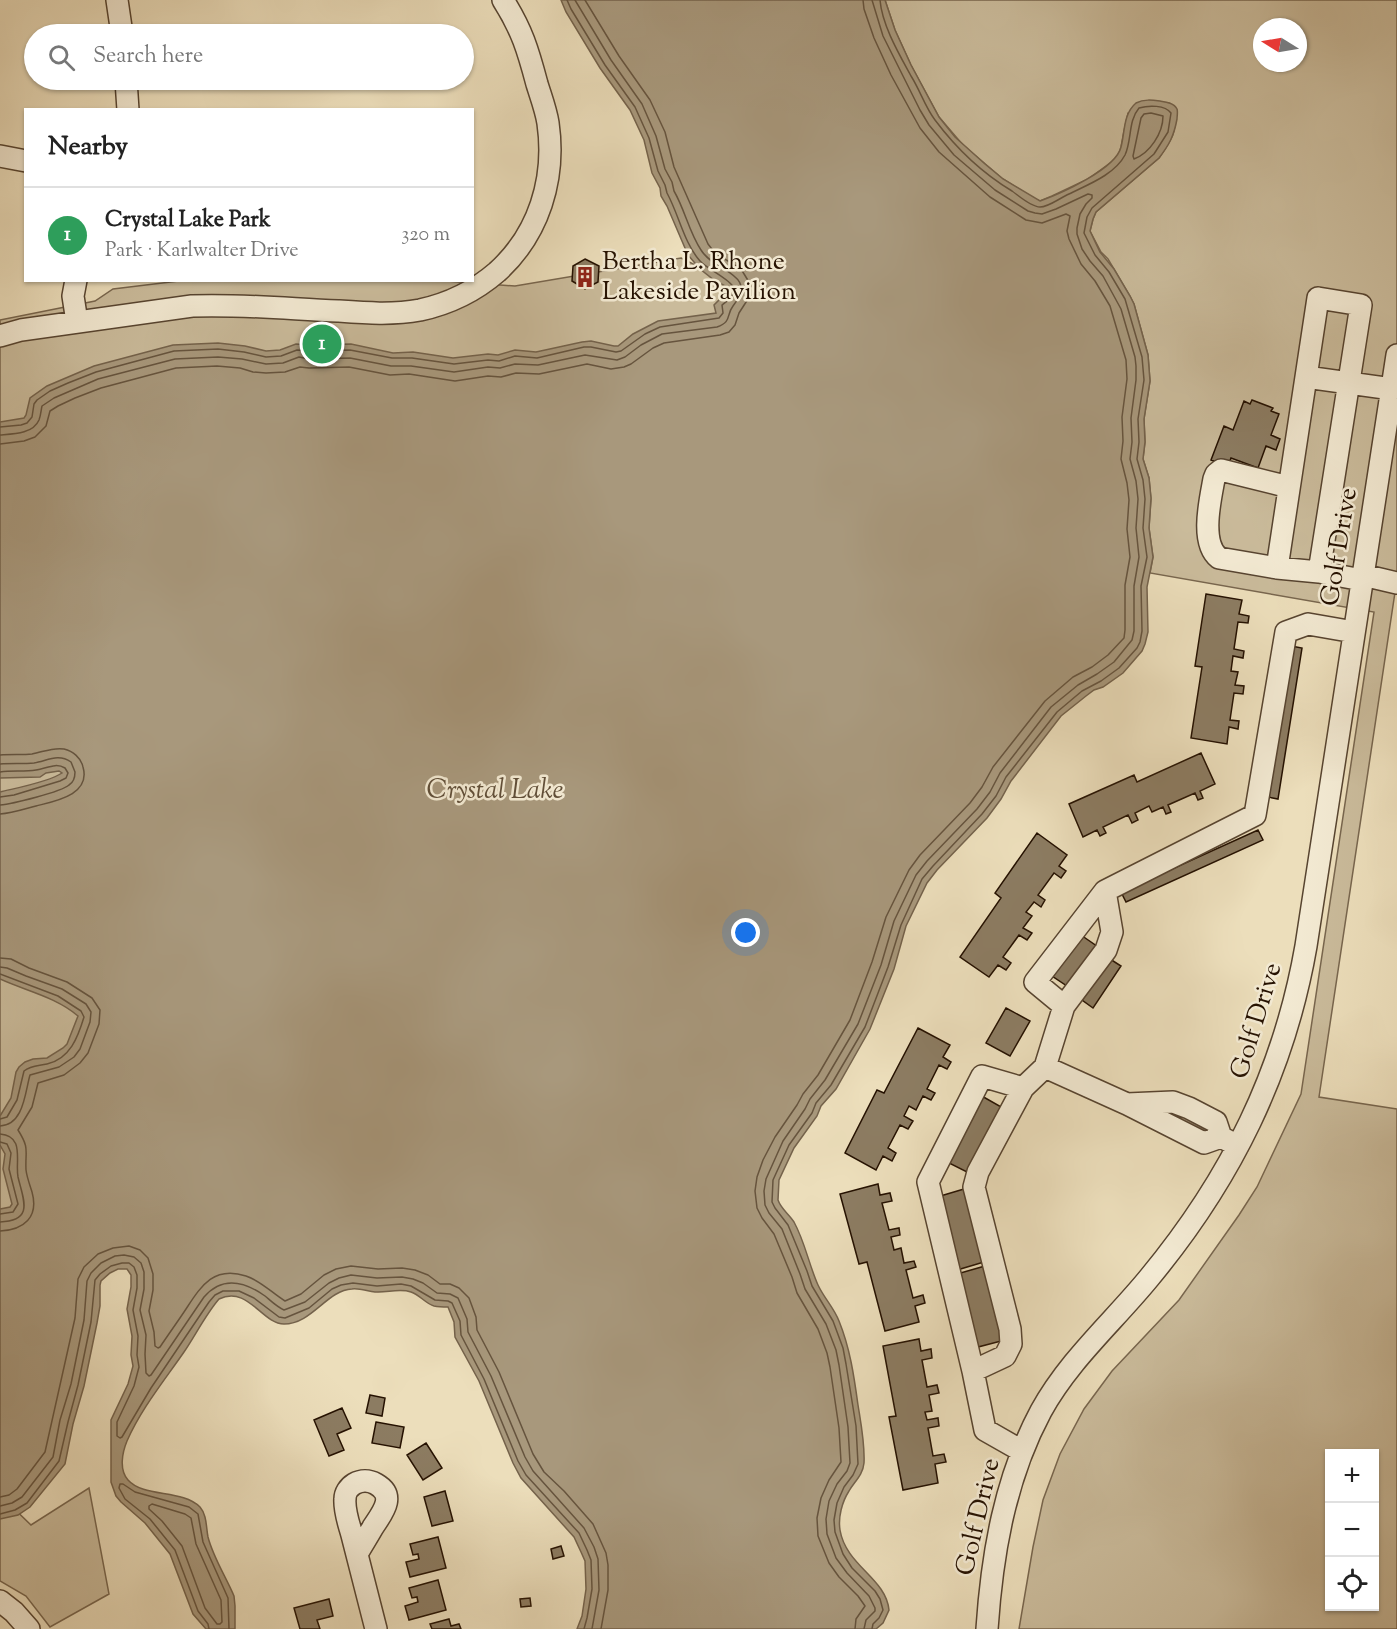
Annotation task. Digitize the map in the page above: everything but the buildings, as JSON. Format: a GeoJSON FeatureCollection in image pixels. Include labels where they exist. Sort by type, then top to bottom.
{"type":"FeatureCollection","features":[{"type":"Feature","properties":{"kind":"street"},"geometry":{"type":"LineString","coordinates":[[117,0],[121,24]]}},
{"type":"Feature","properties":{"kind":"street"},"geometry":{"type":"LineString","coordinates":[[0,336],[21,330],[206,306],[399,313],[438,305],[459,297],[479,285],[506,263],[529,233],[542,205],[549,169],[550,141],[546,115],[524,40],[503,0]]}},
{"type":"Feature","properties":{"kind":"street"},"geometry":{"type":"LineString","coordinates":[[127,90],[128,108]]}},
{"type":"Feature","properties":{"kind":"street"},"geometry":{"type":"LineString","coordinates":[[0,156],[24,160]]}},
{"type":"Feature","properties":{"kind":"street"},"geometry":{"type":"LineString","coordinates":[[76,282],[73,297],[77,322]]}},
{"type":"Feature","properties":{"kind":"street"},"geometry":{"type":"LineString","coordinates":[[1277,568],[1318,298],[1362,305],[1320,572]]}},
{"type":"Feature","properties":{"kind":"street","name":"Golf Drive"},"geometry":{"type":"LineString","coordinates":[[987,1629],[991,1584],[1002,1520],[1014,1473],[1042,1409],[1060,1380],[1149,1278],[1206,1202],[1230,1142],[1274,1067],[1291,1017],[1299,984],[1397,355]]}},
{"type":"Feature","properties":{"kind":"street"},"geometry":{"type":"LineString","coordinates":[[1306,377],[1392,389]]}},
{"type":"Feature","properties":{"kind":"street"},"geometry":{"type":"LineString","coordinates":[[1289,487],[1221,470],[1216,474],[1208,513],[1209,542],[1212,553],[1219,558],[1277,568],[1397,583]]}},
{"type":"Feature","properties":{"kind":"street"},"geometry":{"type":"LineString","coordinates":[[1064,1006],[1035,982],[1105,891],[1255,814],[1286,632],[1308,624],[1354,632]]}},
{"type":"Feature","properties":{"kind":"street"},"geometry":{"type":"LineString","coordinates":[[972,1371],[1005,1356],[1011,1344],[1010,1329],[974,1187],[978,1172],[1023,1088],[1045,1067],[1064,1006],[1106,950],[1112,932],[1105,891]]}},
{"type":"Feature","properties":{"kind":"street"},"geometry":{"type":"LineString","coordinates":[[1045,1067],[1127,1104],[1173,1102],[1189,1108],[1216,1122],[1230,1142]]}},
{"type":"Feature","properties":{"kind":"street"},"geometry":{"type":"LineString","coordinates":[[1022,1451],[985,1430],[928,1182],[982,1076],[1023,1088]]}},
{"type":"Feature","properties":{"kind":"street"},"geometry":{"type":"LineString","coordinates":[[357,1554],[376,1629]]}},
{"type":"Feature","properties":{"kind":"street"},"geometry":{"type":"LineString","coordinates":[[0,1601],[14,1612],[29,1629]]}},
{"type":"Feature","properties":{"kind":"shaded area"},"geometry":{"type":"Polygon","coordinates":[[[885,0],[1397,0],[1397,579],[1319,1097],[1397,1109],[1397,1629],[1019,1629],[1043,1500],[1060,1454],[1084,1409],[1112,1371],[1179,1300],[1239,1215],[1257,1187],[1301,1094],[1374,612],[1150,573],[1153,557],[1149,528],[1151,499],[1149,478],[1143,459],[1144,419],[1150,381],[1148,355],[1134,304],[1090,231],[1096,212],[1159,158],[1172,136],[1177,110],[1169,103],[1128,113],[1119,154],[1113,161],[1088,179],[1040,201],[1003,179],[963,145],[939,117],[895,30],[885,0]]]}},
{"type":"Feature","properties":{"kind":"shaded area"},"geometry":{"type":"Polygon","coordinates":[[[681,258],[744,289],[725,321],[598,356],[0,437],[0,320],[95,301],[113,289],[171,282],[460,282],[515,286],[681,258]]]}},
{"type":"Feature","properties":{"kind":"shaded area"},"geometry":{"type":"Polygon","coordinates":[[[0,758],[82,759],[113,999],[0,1290],[0,758]]]}},
{"type":"Feature","properties":{"kind":"shaded area"},"geometry":{"type":"Polygon","coordinates":[[[89,1488],[109,1594],[50,1627],[26,1596],[0,1581],[0,1495],[31,1525],[89,1488]]]}},
{"type":"Feature","properties":{"kind":"water","name":"Crystal Lake"},"geometry":{"type":"Polygon","coordinates":[[[561,0],[885,0],[895,30],[911,65],[939,117],[955,137],[1003,179],[1040,201],[1086,180],[1109,164],[1121,147],[1129,112],[1136,103],[1154,100],[1170,103],[1176,107],[1177,119],[1174,130],[1163,153],[1096,212],[1090,231],[1100,252],[1114,269],[1134,304],[1148,355],[1150,381],[1144,419],[1143,459],[1149,478],[1151,498],[1149,528],[1153,557],[1147,587],[1148,632],[1142,651],[1123,673],[1103,687],[1094,690],[1061,716],[1011,781],[987,818],[927,883],[906,926],[894,969],[870,1029],[836,1089],[821,1106],[817,1116],[794,1148],[779,1180],[778,1200],[798,1230],[818,1285],[839,1321],[849,1352],[862,1434],[864,1463],[843,1505],[840,1530],[850,1553],[874,1580],[886,1599],[889,1610],[883,1623],[876,1629],[577,1629],[582,1616],[586,1589],[585,1561],[574,1537],[521,1478],[479,1381],[455,1337],[454,1322],[448,1307],[431,1305],[414,1293],[406,1291],[375,1292],[355,1289],[335,1295],[303,1319],[284,1324],[269,1318],[238,1297],[229,1296],[219,1299],[146,1406],[127,1441],[122,1461],[123,1471],[128,1480],[143,1489],[192,1501],[200,1507],[204,1514],[210,1544],[234,1596],[235,1606],[235,1629],[206,1629],[193,1614],[170,1554],[145,1523],[116,1496],[111,1482],[111,1420],[128,1384],[133,1366],[132,1336],[127,1309],[131,1275],[127,1269],[118,1269],[101,1281],[97,1323],[65,1464],[30,1507],[18,1515],[0,1519],[0,1209],[10,1207],[12,1204],[3,1169],[5,1154],[0,1145],[0,1116],[11,1098],[19,1067],[33,1059],[47,1058],[63,1048],[67,1044],[78,1016],[51,999],[0,979],[0,792],[41,782],[62,773],[59,771],[46,773],[40,777],[0,778],[0,422],[24,418],[30,398],[47,386],[94,366],[173,345],[218,343],[266,351],[280,350],[296,344],[351,344],[393,353],[413,352],[453,358],[498,355],[515,350],[536,352],[591,341],[618,346],[633,334],[658,321],[716,313],[714,305],[727,292],[727,287],[700,269],[688,255],[661,196],[660,188],[652,173],[644,140],[630,110],[600,68],[561,0]]]}},
{"type":"Feature","properties":{"kind":"place","name":"Bertha L. Rhone Lakeside Pavilion"},"geometry":{"type":"Point","coordinates":[585,277]}},
{"type":"Feature","properties":{"kind":"place","name":"Crystal Lake Park"},"geometry":{"type":"Point","coordinates":[322,344]}}]}
